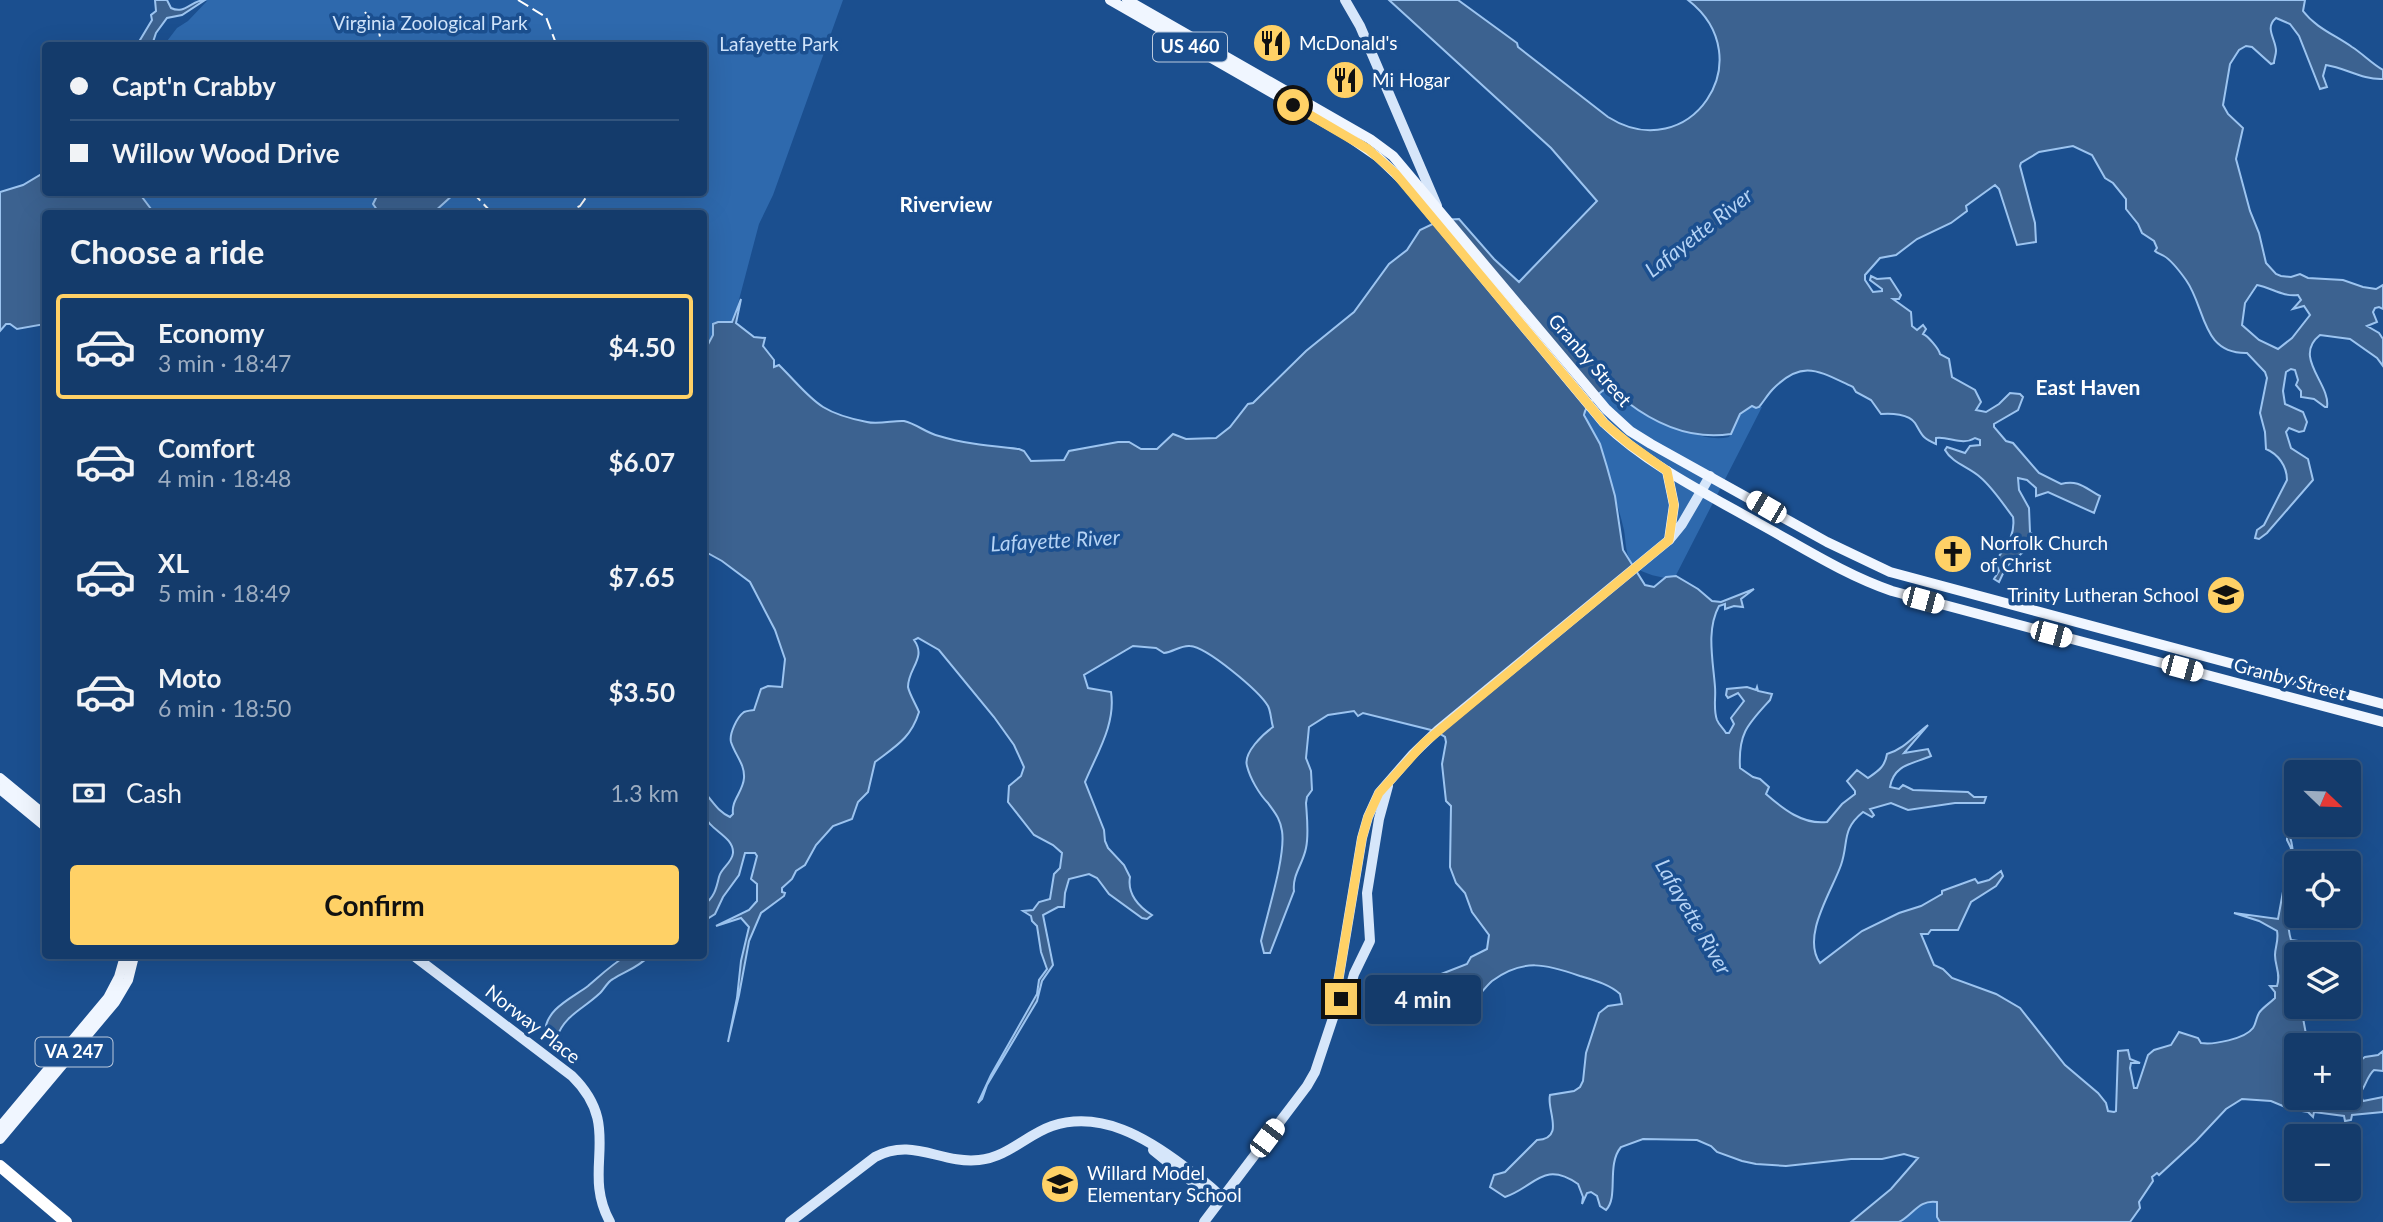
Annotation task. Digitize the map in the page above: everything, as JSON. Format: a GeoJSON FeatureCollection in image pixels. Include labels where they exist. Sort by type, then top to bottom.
{"type":"FeatureCollection","features":[{"type":"Feature","properties":{"kind":"highway"},"geometry":{"type":"LineString","coordinates":[[0,1166],[66,1222]]}},
{"type":"Feature","properties":{"kind":"main road","name":"Granby Street"},"geometry":{"type":"LineString","coordinates":[[1110,0],[1368,149],[1433,210]]}},
{"type":"Feature","properties":{"kind":"main road","name":"Granby Street"},"geometry":{"type":"LineString","coordinates":[[1127,0],[1385,149],[1402,164],[1433,210],[1566,379],[1667,471],[1837,567],[1882,588],[2383,722]]}},
{"type":"Feature","properties":{"kind":"main road","name":"Granby Street"},"geometry":{"type":"LineString","coordinates":[[1615,425],[1827,542],[1890,572],[2383,704]]}},
{"type":"Feature","properties":{"kind":"main road"},"geometry":{"type":"LineString","coordinates":[[1667,471],[1674,505],[1669,540]]}},
{"type":"Feature","properties":{"kind":"main road"},"geometry":{"type":"LineString","coordinates":[[2256,688],[2260,671]]}},
{"type":"Feature","properties":{"kind":"main road"},"geometry":{"type":"LineString","coordinates":[[0,778],[42,813]]}},
{"type":"Feature","properties":{"kind":"main road"},"geometry":{"type":"LineString","coordinates":[[0,789],[42,824]]}},
{"type":"Feature","properties":{"kind":"main road","name":"VA 247"},"geometry":{"type":"LineString","coordinates":[[0,1127],[108,998],[119,977],[124,959]]}},
{"type":"Feature","properties":{"kind":"main road","name":"VA 247"},"geometry":{"type":"LineString","coordinates":[[0,1139],[116,1002],[128,980],[133,959]]}},
{"type":"Feature","properties":{"kind":"street"},"geometry":{"type":"LineString","coordinates":[[1345,0],[1360,26],[1433,210]]}},
{"type":"Feature","properties":{"kind":"street"},"geometry":{"type":"LineString","coordinates":[[1341,999],[1337,988],[1362,838],[1373,803],[1424,743],[1669,540],[1710,476]]}},
{"type":"Feature","properties":{"kind":"street"},"geometry":{"type":"LineString","coordinates":[[1204,1222],[1307,1086],[1341,999],[1349,992],[1354,974],[1370,941],[1367,893],[1379,819],[1391,779]]}},
{"type":"Feature","properties":{"kind":"street","name":"Norway Place"},"geometry":{"type":"LineString","coordinates":[[418,959],[572,1076],[586,1092],[600,1125],[598,1189],[603,1209],[610,1222]]}},
{"type":"Feature","properties":{"kind":"street"},"geometry":{"type":"LineString","coordinates":[[790,1222],[875,1157],[890,1150],[909,1148],[957,1160],[982,1159],[1010,1150],[1040,1131],[1074,1121],[1112,1125],[1143,1140],[1195,1184],[1222,1198]]}},
{"type":"Feature","properties":{"kind":"green space"},"geometry":{"type":"Polygon","coordinates":[[[189,0],[843,0],[773,195],[759,224],[735,315],[732,322],[718,322],[707,346],[707,210],[151,210],[142,196],[707,196],[707,42],[166,42],[177,28],[188,21],[207,1],[189,0]]]}},
{"type":"Feature","properties":{"kind":"green space"},"geometry":{"type":"Polygon","coordinates":[[[1612,384],[1668,421],[1699,435],[1715,438],[1729,437],[1740,415],[1751,407],[1762,407],[1674,579],[1642,571],[1634,566],[1627,554],[1620,515],[1583,400],[1612,384]]]}},
{"type":"Feature","properties":{"kind":"green space"},"geometry":{"type":"Polygon","coordinates":[[[1932,1200],[1937,1202],[1937,1217],[1940,1222],[1899,1222],[1922,1203],[1932,1200]]]}},
{"type":"Feature","properties":{"kind":"water"},"geometry":{"type":"Polygon","coordinates":[[[155,0],[167,0],[171,8],[180,10],[205,0],[182,15],[167,18],[153,42],[139,42],[152,20],[151,15],[156,11],[155,0]]]}},
{"type":"Feature","properties":{"kind":"water","name":"Lafayette River"},"geometry":{"type":"Polygon","coordinates":[[[1389,0],[1458,0],[1517,43],[1518,47],[1608,117],[1638,129],[1665,129],[1689,118],[1707,100],[1717,76],[1719,50],[1710,24],[1688,0],[2305,0],[2303,11],[2314,22],[2383,70],[2383,79],[2375,79],[2326,65],[2323,76],[2327,87],[2320,89],[2299,36],[2290,24],[2276,18],[2271,26],[2276,47],[2274,63],[2271,64],[2252,47],[2246,46],[2239,50],[2230,64],[2223,105],[2228,114],[2243,128],[2236,159],[2266,263],[2281,276],[2300,274],[2308,278],[2343,280],[2376,289],[2383,285],[2383,309],[2375,308],[2373,312],[2377,322],[2367,326],[2379,333],[2383,339],[2383,366],[2377,358],[2350,339],[2320,335],[2312,343],[2310,352],[2314,371],[2327,398],[2327,407],[2314,399],[2301,397],[2301,391],[2296,385],[2298,380],[2295,370],[2286,372],[2283,391],[2285,404],[2303,412],[2307,422],[2304,431],[2289,428],[2286,432],[2291,448],[2308,459],[2313,480],[2259,539],[2255,538],[2257,530],[2264,525],[2287,480],[2281,461],[2266,449],[2260,413],[2267,378],[2265,372],[2247,353],[2232,351],[2213,338],[2184,277],[2170,260],[2155,251],[2157,248],[2154,241],[2142,233],[2126,209],[2126,199],[2113,183],[2105,178],[2092,155],[2073,146],[2039,152],[2021,163],[2035,223],[2036,242],[2017,245],[1999,189],[1995,185],[1966,206],[1967,211],[1951,223],[1917,239],[1896,255],[1880,258],[1865,275],[1865,280],[1873,292],[1882,289],[1870,280],[1871,276],[1877,279],[1890,278],[1901,295],[1899,299],[1893,299],[1911,312],[1912,326],[1917,330],[1923,325],[1926,329],[1923,334],[1940,354],[1949,359],[1952,377],[1975,390],[1981,402],[1976,410],[1986,412],[2010,393],[2023,397],[2018,410],[1994,424],[1994,427],[2006,441],[2013,443],[2039,473],[2061,484],[2078,484],[2100,496],[2094,513],[2048,492],[2036,496],[2036,488],[2027,480],[2018,478],[2019,490],[2029,508],[2030,532],[2038,539],[2006,567],[1999,582],[1994,579],[1999,571],[1995,562],[2011,536],[2013,517],[1985,481],[1945,450],[1947,447],[1965,453],[1970,446],[1980,445],[1980,440],[1936,438],[1936,444],[1923,436],[1909,418],[1881,414],[1871,400],[1856,392],[1853,387],[1831,377],[1803,371],[1784,379],[1759,407],[1752,406],[1740,414],[1731,434],[1689,433],[1663,424],[1638,410],[1611,387],[1594,398],[1584,415],[1600,444],[1607,467],[1615,496],[1623,550],[1645,585],[1654,587],[1666,577],[1676,576],[1712,601],[1721,602],[1754,589],[1741,599],[1743,607],[1725,609],[1725,604],[1719,606],[1715,615],[1711,645],[1716,716],[1726,733],[1729,733],[1734,724],[1731,718],[1744,701],[1738,693],[1728,698],[1727,689],[1747,687],[1756,690],[1757,687],[1758,691],[1772,694],[1746,730],[1740,756],[1740,768],[1769,787],[1766,794],[1786,810],[1802,818],[1827,822],[1842,804],[1855,794],[1847,781],[1857,770],[1868,778],[1883,765],[1887,754],[1904,745],[1928,725],[1904,753],[1928,749],[1931,756],[1900,769],[1892,779],[1890,787],[1899,789],[1903,785],[1913,790],[1968,792],[1974,797],[1986,797],[1984,803],[1955,803],[1908,810],[1891,803],[1870,809],[1874,815],[1872,817],[1863,812],[1856,819],[1848,831],[1841,865],[1816,927],[1815,952],[1820,963],[1862,931],[1899,913],[1921,906],[1942,894],[1942,891],[1975,879],[1978,883],[1989,880],[2001,871],[2003,876],[1996,886],[1971,902],[1958,930],[1931,930],[1928,934],[1921,934],[1934,965],[1952,978],[1996,994],[2020,1008],[2065,1065],[2098,1093],[2106,1103],[2108,1111],[2114,1112],[2118,1051],[2128,1050],[2130,1059],[2140,1063],[2131,1063],[2130,1068],[2134,1088],[2137,1088],[2148,1055],[2154,1050],[2171,1045],[2179,1032],[2206,1043],[2236,1038],[2253,1028],[2260,1011],[2275,998],[2275,992],[2270,986],[2277,986],[2278,981],[2275,955],[2278,937],[2277,931],[2259,921],[2234,913],[2278,919],[2284,886],[2284,928],[2288,928],[2291,940],[2305,942],[2284,942],[2284,1019],[2303,1019],[2306,1033],[2284,1033],[2284,1106],[2271,1101],[2242,1099],[2226,1109],[2159,1175],[2157,1173],[2152,1177],[2153,1181],[2139,1202],[2140,1208],[2130,1222],[1940,1222],[1937,1217],[1937,1202],[1931,1202],[1921,1205],[1899,1222],[1851,1222],[1891,1189],[1918,1158],[1904,1154],[1882,1159],[1851,1159],[1786,1166],[1756,1164],[1717,1152],[1697,1140],[1643,1139],[1621,1147],[1614,1163],[1612,1197],[1606,1210],[1591,1192],[1587,1193],[1582,1204],[1583,1197],[1578,1184],[1556,1175],[1540,1178],[1505,1197],[1490,1187],[1494,1175],[1505,1172],[1537,1140],[1551,1135],[1553,1122],[1550,1095],[1574,1091],[1580,1087],[1586,1053],[1599,1013],[1608,1006],[1622,1004],[1620,994],[1595,981],[1556,968],[1535,965],[1503,974],[1469,1003],[1455,1004],[1438,997],[1423,1001],[1416,992],[1419,985],[1467,964],[1471,957],[1487,949],[1489,935],[1472,912],[1450,867],[1451,806],[1446,801],[1442,764],[1445,737],[1435,731],[1363,713],[1358,716],[1354,711],[1328,715],[1309,727],[1306,758],[1311,771],[1312,790],[1306,803],[1308,832],[1305,854],[1270,953],[1264,953],[1261,941],[1279,870],[1282,831],[1277,816],[1248,771],[1247,761],[1255,744],[1273,727],[1270,711],[1263,699],[1232,671],[1198,648],[1190,646],[1164,653],[1156,648],[1133,646],[1084,675],[1088,688],[1111,692],[1112,704],[1108,727],[1085,782],[1104,830],[1108,848],[1124,865],[1135,899],[1152,915],[1147,919],[1142,918],[1109,894],[1097,878],[1089,874],[1069,879],[1064,907],[1058,907],[1043,915],[1053,965],[1042,981],[1037,1001],[978,1103],[991,1075],[1037,994],[1039,980],[1047,969],[1037,926],[1031,916],[1023,911],[1033,910],[1039,902],[1050,899],[1054,874],[1060,868],[1062,853],[1034,835],[1008,802],[1009,786],[1021,776],[1024,767],[1014,745],[939,650],[918,638],[914,640],[919,652],[918,658],[908,687],[919,712],[916,721],[902,741],[875,762],[868,792],[858,802],[852,819],[833,826],[816,845],[805,865],[796,871],[782,888],[784,896],[761,913],[749,941],[728,1042],[749,927],[741,918],[716,926],[749,910],[757,901],[757,884],[751,879],[757,856],[755,853],[745,853],[739,875],[715,914],[707,919],[707,902],[733,853],[725,837],[707,821],[707,795],[722,812],[730,817],[733,814],[744,773],[731,742],[732,730],[741,714],[754,710],[761,689],[768,686],[782,687],[785,659],[775,630],[750,582],[707,553],[707,346],[713,335],[713,324],[732,322],[741,299],[736,323],[754,337],[765,338],[763,346],[774,360],[774,367],[779,365],[808,395],[837,414],[876,423],[904,421],[949,439],[1019,449],[1024,451],[1031,461],[1064,460],[1069,451],[1118,442],[1129,442],[1141,449],[1157,449],[1173,434],[1186,439],[1216,438],[1230,427],[1248,404],[1253,403],[1306,351],[1354,312],[1389,264],[1407,250],[1420,230],[1441,220],[1459,219],[1494,259],[1519,282],[1597,201],[1551,148],[1389,0]],[[2257,285],[2245,303],[2242,325],[2259,340],[2278,349],[2292,338],[2310,315],[2304,306],[2293,309],[2301,300],[2298,295],[2257,285]]]}},
{"type":"Feature","properties":{"kind":"water"},"geometry":{"type":"Polygon","coordinates":[[[42,174],[42,196],[141,196],[152,210],[42,210],[42,325],[17,329],[6,324],[0,331],[0,192],[23,185],[42,174]]]}},
{"type":"Feature","properties":{"kind":"water"},"geometry":{"type":"Polygon","coordinates":[[[377,196],[452,196],[436,210],[377,210],[373,204],[377,196]]]}},
{"type":"Feature","properties":{"kind":"water"},"geometry":{"type":"Polygon","coordinates":[[[2287,837],[2290,837],[2293,849],[2290,851],[2287,837]]]}},
{"type":"Feature","properties":{"kind":"water"},"geometry":{"type":"Polygon","coordinates":[[[622,959],[645,959],[611,980],[599,994],[569,1018],[557,1037],[563,1048],[560,1048],[553,1035],[545,1033],[549,1017],[560,1005],[622,959]]]}},
{"type":"Feature","properties":{"kind":"water"},"geometry":{"type":"Polygon","coordinates":[[[2383,1051],[2383,1071],[2374,1070],[2361,1092],[2361,1060],[2383,1051]]]}},
{"type":"Feature","properties":{"kind":"water"},"geometry":{"type":"Polygon","coordinates":[[[2361,1096],[2363,1101],[2383,1097],[2383,1112],[2352,1115],[2351,1120],[2345,1121],[2344,1116],[2314,1112],[2313,1117],[2308,1112],[2296,1110],[2361,1110],[2361,1096]]]}},
{"type":"Feature","properties":{"kind":"railway"},"geometry":{"type":"LineString","coordinates":[[518,0],[546,17],[555,42]]}},
{"type":"Feature","properties":{"kind":"railway"},"geometry":{"type":"LineString","coordinates":[[365,12],[379,32],[381,42]]}},
{"type":"Feature","properties":{"kind":"railway"},"geometry":{"type":"LineString","coordinates":[[476,196],[489,210]]}},
{"type":"Feature","properties":{"kind":"railway"},"geometry":{"type":"LineString","coordinates":[[571,210],[580,206],[587,196]]}},
{"type":"Feature","properties":{"kind":"place","name":"McDonald's"},"geometry":{"type":"Point","coordinates":[1272,43]}},
{"type":"Feature","properties":{"kind":"place","name":"Mi Hogar"},"geometry":{"type":"Point","coordinates":[1345,80]}},
{"type":"Feature","properties":{"kind":"place","name":"Norfolk Church of Christ"},"geometry":{"type":"Point","coordinates":[1953,554]}},
{"type":"Feature","properties":{"kind":"place","name":"Trinity Lutheran School"},"geometry":{"type":"Point","coordinates":[2226,595]}},
{"type":"Feature","properties":{"kind":"place","name":"Willard Model Elementary School"},"geometry":{"type":"Point","coordinates":[1060,1184]}},
{"type":"Feature","properties":{"kind":"district","name":"Riverview"},"geometry":{"type":"Point","coordinates":[946,205]}},
{"type":"Feature","properties":{"kind":"district","name":"East Haven"},"geometry":{"type":"Point","coordinates":[2088,388]}},
{"type":"Feature","properties":{"kind":"route"},"geometry":{"type":"LineString","coordinates":[[1293,105],[1368,149],[1403,181],[1604,423],[1667,471],[1674,493],[1674,516],[1669,540],[1438,730],[1379,793],[1362,838],[1337,988],[1341,999]]}},
{"type":"Feature","properties":{"kind":"park label","name":"Virginia Zoological Park"},"geometry":{"type":"Point","coordinates":[430,23]}},
{"type":"Feature","properties":{"kind":"park label","name":"Lafayette Park"},"geometry":{"type":"Point","coordinates":[779,44]}}]}
